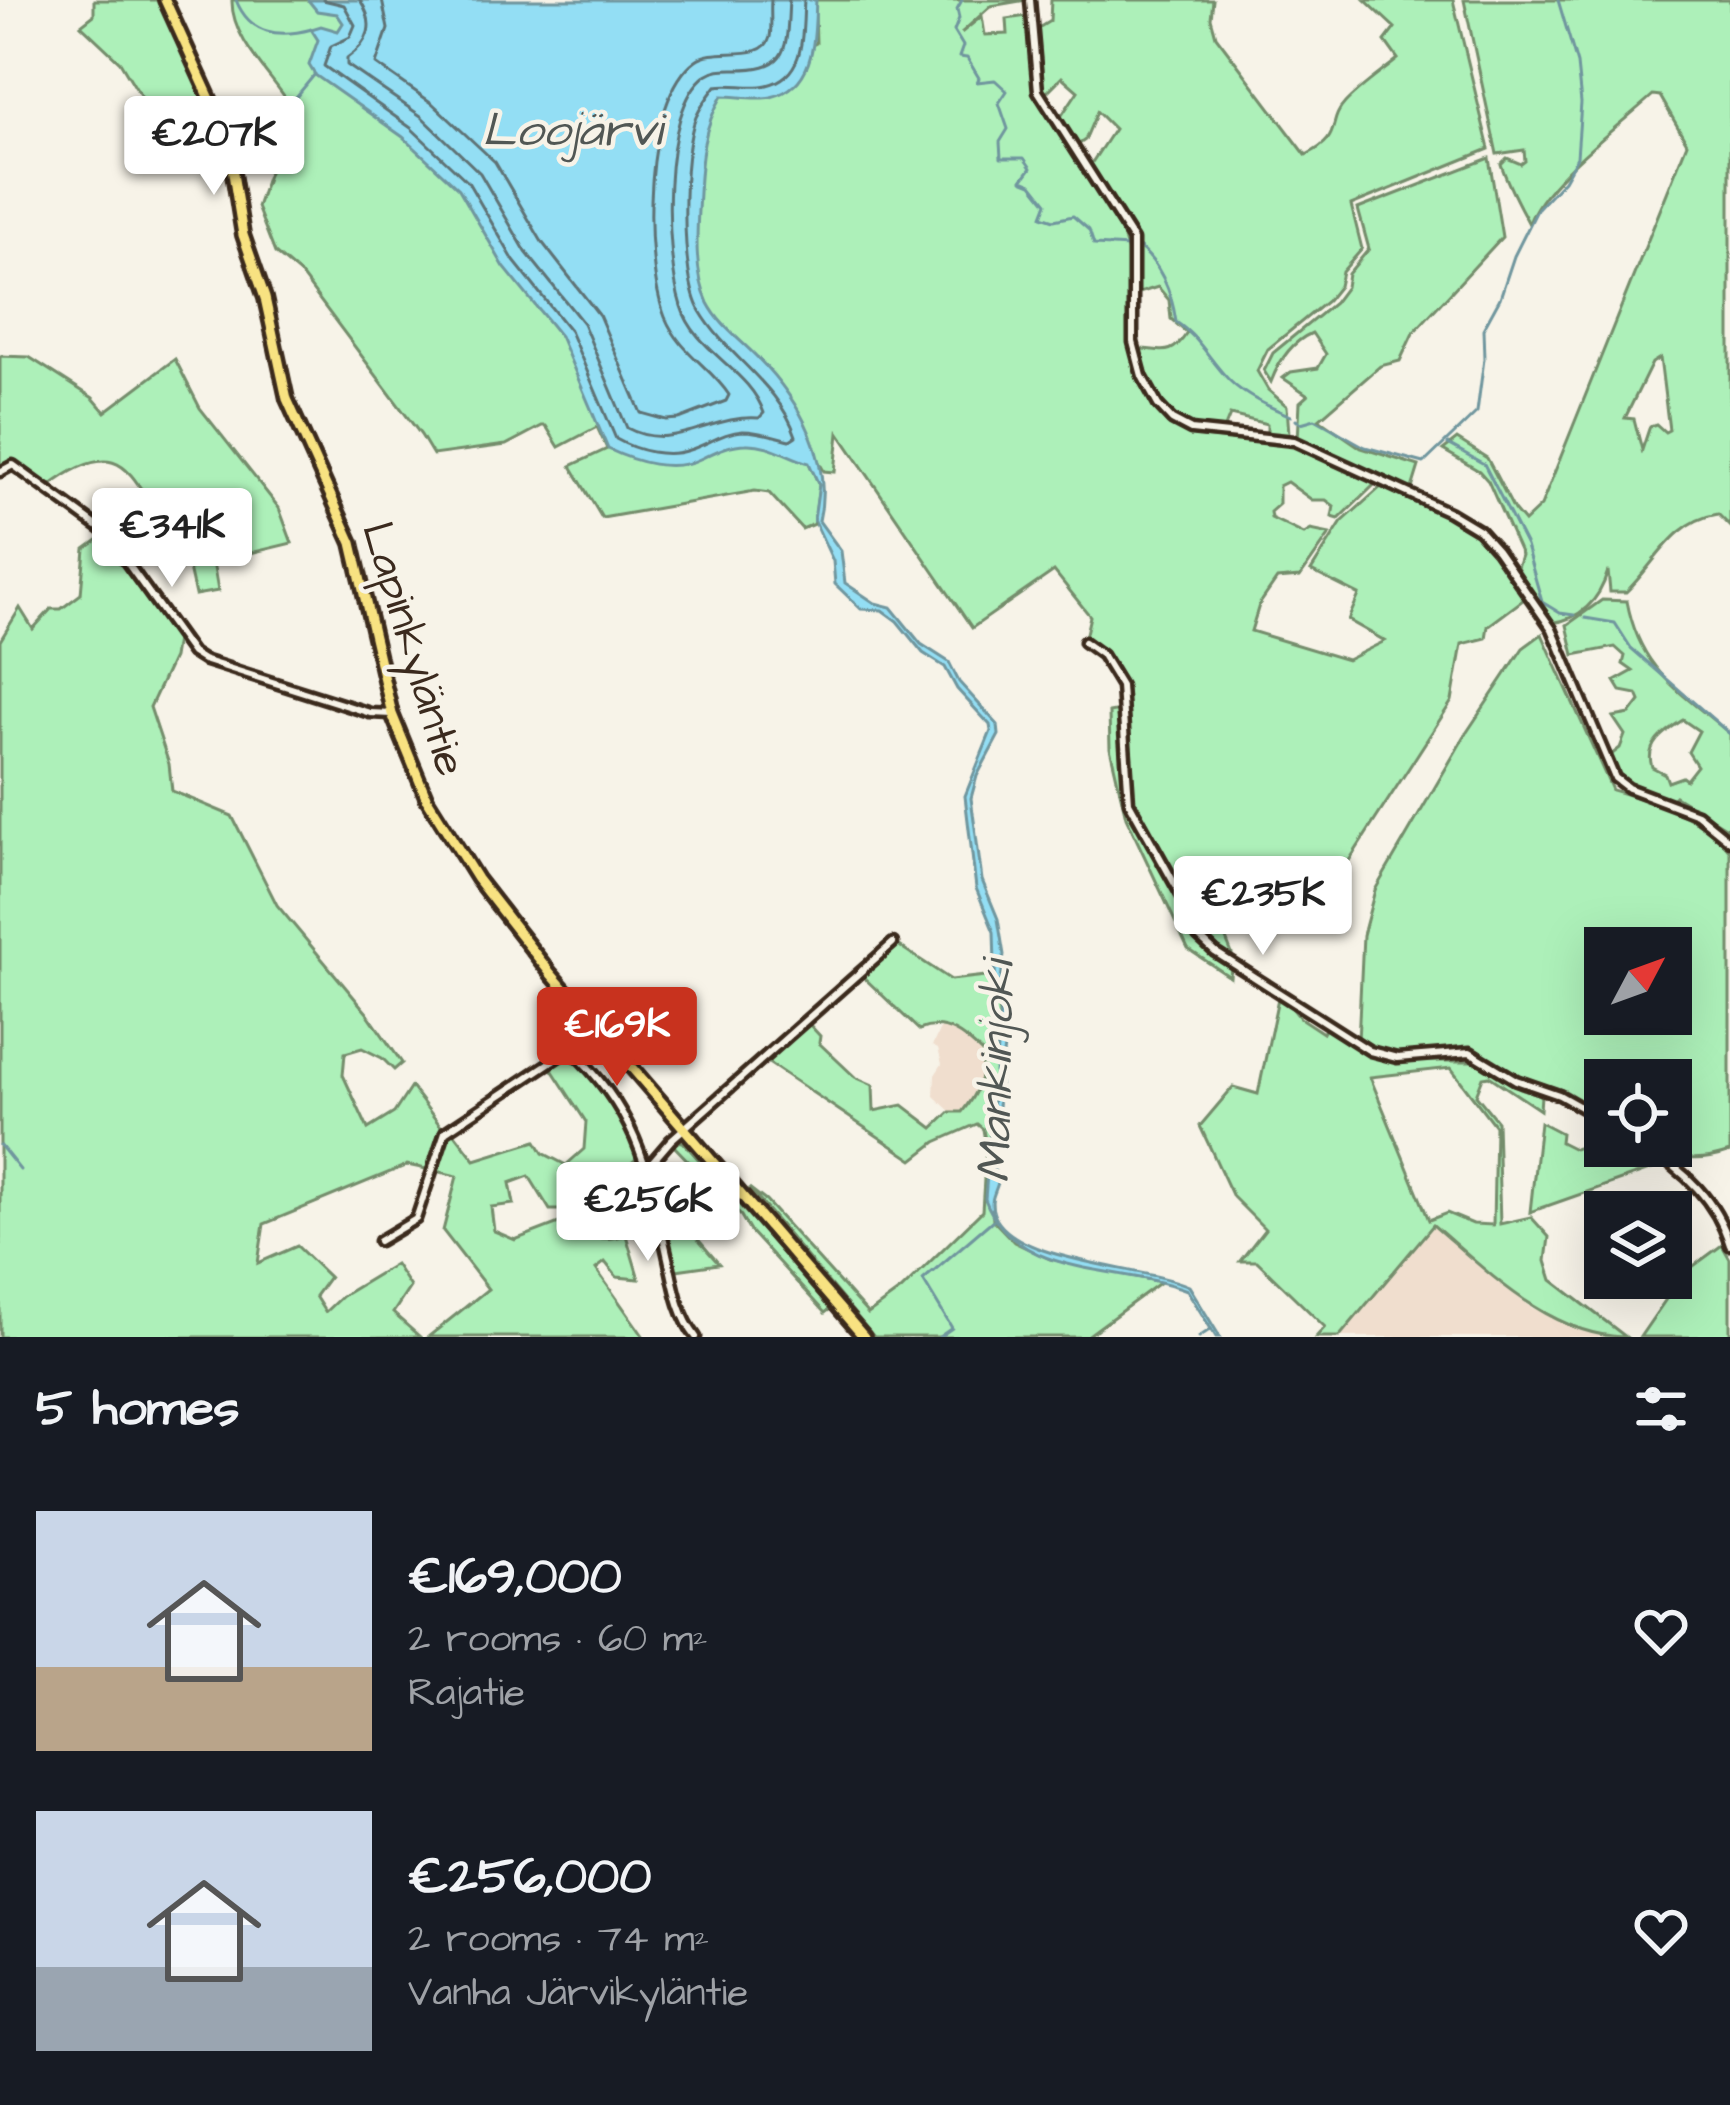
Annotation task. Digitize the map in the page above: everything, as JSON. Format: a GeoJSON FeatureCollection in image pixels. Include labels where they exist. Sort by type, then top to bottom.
{"type":"FeatureCollection","features":[{"type":"Feature","properties":{"kind":"main road","name":"Lapinkyläntie"},"geometry":{"type":"LineString","coordinates":[[165,0],[227,136],[243,235],[265,298],[285,390],[352,543],[392,714],[427,799],[462,856],[551,974],[864,1337]]}},
{"type":"Feature","properties":{"kind":"street"},"geometry":{"type":"LineString","coordinates":[[1030,0],[1038,91],[1133,240],[1133,342],[1142,376],[1158,405],[1191,430],[1294,441],[1479,530],[1552,629],[1615,778],[1639,793],[1697,814],[1730,841]]}},
{"type":"Feature","properties":{"kind":"street"},"geometry":{"type":"LineString","coordinates":[[0,472],[13,465],[105,532],[192,653],[203,661],[370,713],[392,714]]}},
{"type":"Feature","properties":{"kind":"street"},"geometry":{"type":"LineString","coordinates":[[1084,642],[1102,655],[1121,686],[1129,802],[1205,944],[1370,1051],[1397,1058],[1470,1052],[1584,1109]]}},
{"type":"Feature","properties":{"kind":"street"},"geometry":{"type":"LineString","coordinates":[[647,1168],[682,1130],[893,944]]}},
{"type":"Feature","properties":{"kind":"street"},"geometry":{"type":"LineString","coordinates":[[379,1241],[416,1220],[445,1132],[570,1049],[626,1116],[647,1168],[678,1303],[696,1337]]}},
{"type":"Feature","properties":{"kind":"street"},"geometry":{"type":"LineString","coordinates":[[1673,1167],[1695,1183],[1718,1216],[1730,1245]]}},
{"type":"Feature","properties":{"kind":"shaded area"},"geometry":{"type":"Polygon","coordinates":[[[941,1027],[962,1033],[983,1054],[984,1072],[975,1095],[954,1115],[934,1096],[935,1075],[942,1064],[938,1049],[932,1046],[941,1027]]]}},
{"type":"Feature","properties":{"kind":"shaded area"},"geometry":{"type":"Polygon","coordinates":[[[1433,1225],[1532,1308],[1610,1337],[1339,1337],[1433,1225]]]}},
{"type":"Feature","properties":{"kind":"green space"},"geometry":{"type":"Polygon","coordinates":[[[94,0],[158,0],[215,127],[198,134],[187,132],[182,130],[182,114],[166,104],[156,112],[146,105],[120,62],[81,25],[94,15],[94,0]]]}},
{"type":"Feature","properties":{"kind":"green space"},"geometry":{"type":"Polygon","coordinates":[[[232,0],[354,0],[704,309],[694,272],[687,106],[816,43],[815,14],[807,0],[1026,0],[991,6],[961,33],[982,16],[985,35],[1008,34],[1007,19],[1027,16],[1033,84],[1103,193],[1122,233],[1131,276],[1136,366],[1155,407],[1174,425],[1201,437],[1292,444],[1375,484],[1339,519],[1332,517],[1334,506],[1326,500],[1312,500],[1287,482],[1279,486],[1279,504],[1270,512],[1271,518],[1304,534],[1311,530],[1330,534],[1300,577],[1277,579],[1259,605],[1251,631],[1347,660],[1385,641],[1348,620],[1359,595],[1311,571],[1342,522],[1381,487],[1475,531],[1527,597],[1488,626],[1486,638],[1462,644],[1452,701],[1323,901],[1307,887],[1297,887],[1295,899],[1276,923],[1240,892],[1219,888],[1212,904],[1232,954],[1230,977],[1188,949],[1126,817],[1110,748],[1109,713],[1125,710],[1121,690],[1107,663],[1084,642],[1090,616],[1054,571],[972,628],[839,433],[835,472],[824,471],[815,455],[808,461],[819,485],[814,524],[802,529],[769,493],[755,491],[602,518],[571,466],[607,449],[597,427],[559,447],[542,426],[506,445],[433,455],[301,275],[275,253],[257,207],[271,166],[297,131],[282,114],[289,103],[238,28],[232,0]]]}},
{"type":"Feature","properties":{"kind":"green space"},"geometry":{"type":"Polygon","coordinates":[[[1051,0],[1213,0],[1216,36],[1306,155],[1330,136],[1345,103],[1398,59],[1385,41],[1395,28],[1365,0],[1453,0],[1489,149],[1351,205],[1362,249],[1342,272],[1339,286],[1327,301],[1268,349],[1257,371],[1268,390],[1287,406],[1286,436],[1267,433],[1267,424],[1230,415],[1223,432],[1189,425],[1165,408],[1149,382],[1137,349],[1170,350],[1187,333],[1171,319],[1169,300],[1158,287],[1136,294],[1136,241],[1091,164],[1114,129],[1097,112],[1078,145],[1060,118],[1078,91],[1062,77],[1044,95],[1035,30],[1050,21],[1051,0]]]}},
{"type":"Feature","properties":{"kind":"green space"},"geometry":{"type":"Polygon","coordinates":[[[1464,0],[1730,0],[1730,526],[1718,514],[1689,525],[1626,592],[1610,592],[1608,571],[1588,606],[1551,623],[1517,567],[1521,555],[1488,481],[1443,450],[1457,439],[1487,458],[1524,522],[1541,506],[1687,143],[1660,96],[1653,95],[1564,174],[1529,224],[1501,164],[1507,158],[1521,164],[1524,150],[1497,154],[1464,0]],[[1660,358],[1652,363],[1625,418],[1634,419],[1642,450],[1650,426],[1669,430],[1660,358]]]}},
{"type":"Feature","properties":{"kind":"green space"},"geometry":{"type":"Polygon","coordinates":[[[1489,158],[1502,237],[1413,333],[1400,361],[1380,366],[1319,419],[1361,448],[1419,466],[1411,492],[1298,440],[1300,402],[1308,395],[1283,378],[1318,368],[1326,354],[1312,333],[1287,353],[1271,382],[1264,371],[1273,353],[1334,303],[1346,287],[1348,274],[1369,249],[1358,209],[1489,158]]]}},
{"type":"Feature","properties":{"kind":"green space"},"geometry":{"type":"Polygon","coordinates":[[[0,356],[29,357],[93,398],[105,412],[175,359],[200,408],[279,508],[292,543],[213,562],[218,591],[195,595],[182,538],[117,464],[101,461],[78,468],[48,487],[11,461],[0,467],[0,356]]]}},
{"type":"Feature","properties":{"kind":"green space"},"geometry":{"type":"Polygon","coordinates":[[[103,536],[176,639],[173,658],[150,707],[169,764],[172,791],[232,816],[277,905],[402,1063],[394,1070],[362,1048],[345,1053],[343,1075],[368,1129],[394,1113],[411,1087],[443,1129],[431,1170],[407,1165],[264,1224],[258,1263],[297,1246],[329,1277],[315,1296],[325,1312],[395,1264],[410,1287],[393,1313],[420,1337],[0,1337],[0,641],[20,608],[33,629],[51,609],[61,609],[81,594],[85,549],[103,536]]]}},
{"type":"Feature","properties":{"kind":"green space"},"geometry":{"type":"Polygon","coordinates":[[[1602,600],[1627,601],[1641,645],[1652,662],[1678,691],[1730,734],[1727,828],[1675,796],[1672,799],[1623,783],[1607,758],[1620,748],[1625,735],[1613,717],[1630,714],[1640,701],[1637,694],[1621,691],[1615,681],[1633,671],[1623,664],[1625,656],[1615,647],[1574,655],[1567,625],[1602,600]],[[1683,720],[1654,745],[1652,767],[1665,774],[1668,782],[1686,780],[1697,766],[1688,752],[1699,731],[1683,720]]]}},
{"type":"Feature","properties":{"kind":"green space"},"geometry":{"type":"Polygon","coordinates":[[[1542,634],[1612,790],[1692,819],[1730,851],[1730,1152],[1692,1159],[1692,1059],[1584,1059],[1584,1102],[1565,1091],[1517,1076],[1464,1046],[1394,1056],[1358,1042],[1363,935],[1375,890],[1467,732],[1523,648],[1542,634]]]}},
{"type":"Feature","properties":{"kind":"green space"},"geometry":{"type":"Polygon","coordinates":[[[892,941],[951,980],[995,975],[1000,1026],[988,1153],[993,1220],[1014,1242],[1050,1259],[1161,1282],[1086,1337],[874,1337],[749,1188],[868,1314],[901,1290],[982,1211],[986,1147],[983,1129],[977,1124],[936,1142],[913,1160],[767,1062],[808,1023],[820,1036],[819,1043],[855,1077],[873,1085],[874,1111],[903,1105],[933,1128],[950,1112],[962,1112],[978,1085],[983,1054],[946,1028],[919,1030],[858,972],[892,941]]]}},
{"type":"Feature","properties":{"kind":"green space"},"geometry":{"type":"Polygon","coordinates":[[[1278,998],[1284,998],[1300,1018],[1323,1033],[1325,1029],[1388,1061],[1474,1061],[1541,1095],[1540,1110],[1489,1076],[1483,1077],[1476,1095],[1497,1121],[1500,1224],[1531,1217],[1549,1237],[1546,1261],[1552,1280],[1626,1337],[1598,1334],[1546,1313],[1433,1225],[1339,1337],[1316,1337],[1325,1327],[1257,1261],[1240,1261],[1265,1229],[1233,1197],[1200,1126],[1233,1087],[1258,1094],[1278,998]],[[1451,1068],[1370,1077],[1429,1220],[1447,1213],[1473,1224],[1493,1225],[1495,1126],[1451,1068]]]}},
{"type":"Feature","properties":{"kind":"green space"},"geometry":{"type":"Polygon","coordinates":[[[564,1055],[573,1056],[626,1118],[640,1156],[575,1210],[550,1210],[529,1176],[510,1183],[514,1204],[491,1207],[494,1231],[515,1240],[577,1216],[597,1237],[626,1235],[639,1279],[617,1277],[605,1262],[596,1269],[644,1337],[428,1337],[488,1289],[443,1231],[457,1176],[436,1171],[452,1130],[475,1160],[536,1141],[543,1153],[566,1165],[584,1149],[586,1122],[549,1065],[564,1055]]]}},
{"type":"Feature","properties":{"kind":"green space"},"geometry":{"type":"Polygon","coordinates":[[[1540,1122],[1561,1133],[1560,1142],[1574,1149],[1584,1146],[1584,1167],[1658,1167],[1584,1191],[1530,1212],[1540,1122]]]}},
{"type":"Feature","properties":{"kind":"green space"},"geometry":{"type":"Polygon","coordinates":[[[683,1142],[829,1310],[825,1313],[749,1230],[673,1145],[683,1142]]]}},
{"type":"Feature","properties":{"kind":"green space"},"geometry":{"type":"Polygon","coordinates":[[[659,1193],[665,1201],[719,1264],[676,1270],[659,1193]]]}},
{"type":"Feature","properties":{"kind":"green space"},"geometry":{"type":"Polygon","coordinates":[[[1722,1245],[1730,1259],[1730,1337],[1640,1337],[1666,1299],[1692,1299],[1692,1267],[1722,1245]]]}},
{"type":"Feature","properties":{"kind":"water","name":"Loojärvi"},"geometry":{"type":"Polygon","coordinates":[[[308,0],[816,0],[810,58],[797,82],[771,97],[722,96],[711,119],[702,154],[697,220],[703,291],[718,319],[773,374],[810,433],[821,476],[819,521],[841,551],[845,583],[875,603],[891,607],[921,644],[949,662],[959,682],[998,725],[999,735],[971,798],[982,880],[998,919],[1004,955],[1001,980],[1006,1026],[992,1167],[999,1178],[992,1199],[994,1214],[1006,1230],[1052,1253],[1189,1286],[1220,1337],[1187,1290],[1044,1257],[1020,1244],[1000,1225],[985,1199],[1000,1009],[994,932],[976,888],[965,796],[990,725],[957,689],[945,667],[923,653],[897,621],[882,610],[861,609],[835,584],[833,561],[814,520],[819,485],[809,463],[755,444],[728,447],[678,465],[642,462],[608,449],[560,336],[504,267],[459,189],[403,137],[315,75],[309,65],[318,40],[311,29],[321,26],[338,31],[343,23],[337,14],[317,11],[308,0]]]}},
{"type":"Feature","properties":{"kind":"waterway"},"geometry":{"type":"LineString","coordinates":[[236,0],[249,21],[267,31],[312,29]]}},
{"type":"Feature","properties":{"kind":"waterway"},"geometry":{"type":"LineString","coordinates":[[962,0],[954,31],[963,46],[959,57],[967,58],[977,82],[995,80],[1007,91],[999,103],[1008,129],[1000,142],[1001,158],[1024,158],[1031,168],[1022,180],[1032,184],[1047,203],[1042,216],[1054,220],[1073,216],[1089,230],[1094,245],[1129,247]]}},
{"type":"Feature","properties":{"kind":"waterway"},"geometry":{"type":"LineString","coordinates":[[1296,419],[1301,423],[1315,419],[1365,447],[1424,463],[1477,412],[1483,329],[1538,208],[1564,180],[1577,157],[1581,103],[1577,64],[1558,0]]}},
{"type":"Feature","properties":{"kind":"waterway"},"geometry":{"type":"LineString","coordinates":[[282,114],[315,74]]}},
{"type":"Feature","properties":{"kind":"waterway"},"geometry":{"type":"LineString","coordinates":[[1139,247],[1165,281],[1176,322],[1236,387],[1291,416]]}},
{"type":"Feature","properties":{"kind":"waterway"},"geometry":{"type":"LineString","coordinates":[[1448,444],[1484,464],[1526,546],[1542,602],[1574,615]]}},
{"type":"Feature","properties":{"kind":"waterway"},"geometry":{"type":"LineString","coordinates":[[1585,618],[1615,623],[1631,648],[1730,734]]}},
{"type":"Feature","properties":{"kind":"waterway"},"geometry":{"type":"LineString","coordinates":[[0,1145],[20,1170]]}},
{"type":"Feature","properties":{"kind":"waterway"},"geometry":{"type":"LineString","coordinates":[[939,1337],[952,1328],[923,1280],[993,1220]]}},
{"type":"Feature","properties":{"kind":"waterway"},"geometry":{"type":"LineString","coordinates":[[1199,1337],[1211,1329]]}},
{"type":"Feature","properties":{"kind":"water label","name":"Mankinjoki"},"geometry":{"type":"Point","coordinates":[994,1072]}}]}
